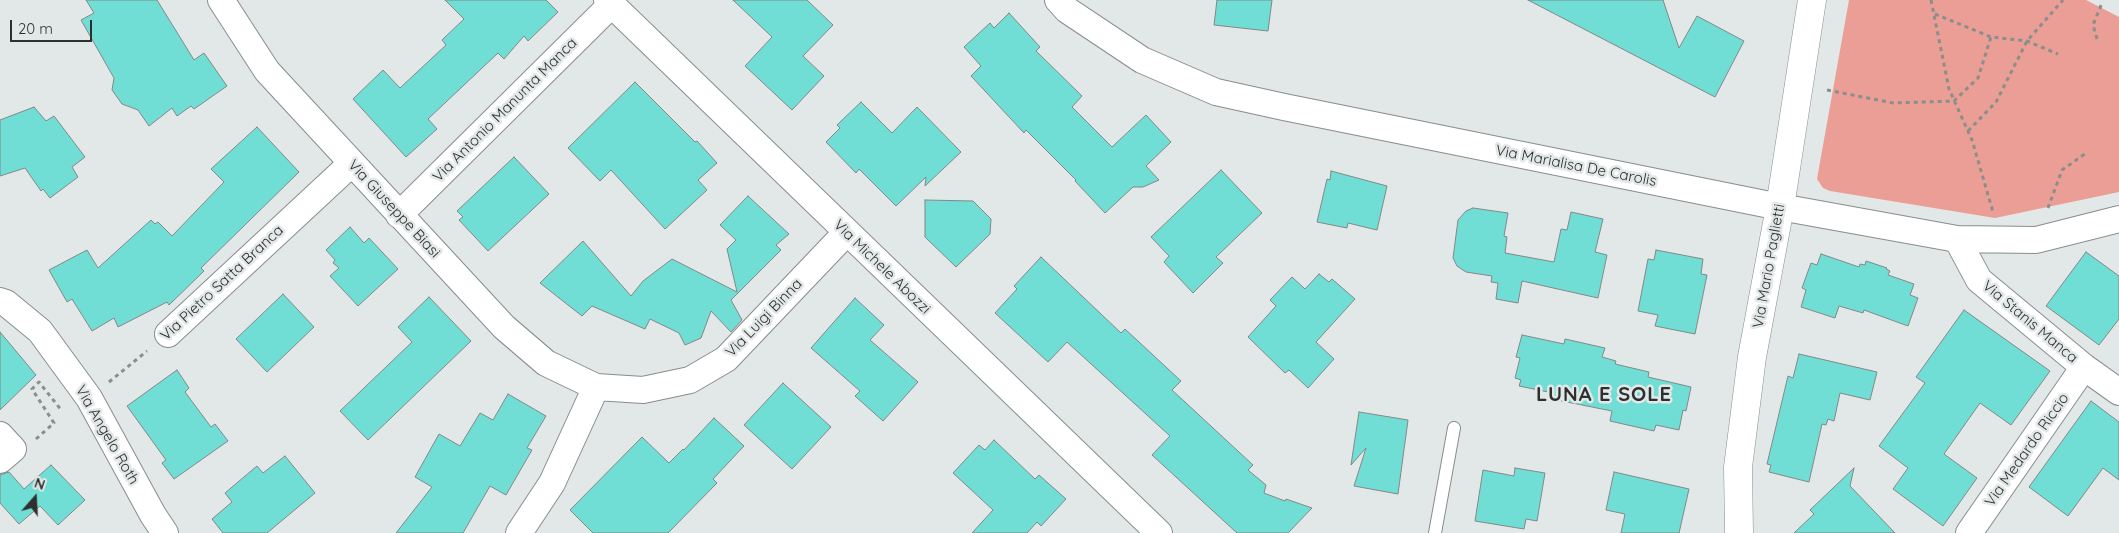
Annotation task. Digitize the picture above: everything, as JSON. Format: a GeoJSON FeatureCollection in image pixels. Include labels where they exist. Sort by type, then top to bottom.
{"type":"FeatureCollection","features":[{"type":"Feature","properties":{"kind":"main road","name":"Via Mario Paglietti"},"geometry":{"type":"LineString","coordinates":[[1739,533],[1738,467],[1752,357],[1780,207],[1812,0]]}},
{"type":"Feature","properties":{"kind":"street","name":"Via Giuseppe Biasi"},"geometry":{"type":"LineString","coordinates":[[221,0],[267,71],[504,327],[546,363],[596,387]]}},
{"type":"Feature","properties":{"kind":"street","name":"Via Marialisa De Carolis"},"geometry":{"type":"LineString","coordinates":[[1058,0],[1067,10],[1142,60],[1216,92],[1780,207],[1957,239],[2036,240],[2119,219]]}},
{"type":"Feature","properties":{"kind":"street","name":"Via Antonio Manunta Manca"},"geometry":{"type":"LineString","coordinates":[[399,215],[609,2]]}},
{"type":"Feature","properties":{"kind":"street","name":"Via Michele Abozzi"},"geometry":{"type":"LineString","coordinates":[[609,2],[1149,530]]}},
{"type":"Feature","properties":{"kind":"street","name":"Via Pietro Satta Branca"},"geometry":{"type":"LineString","coordinates":[[168,334],[352,163]]}},
{"type":"Feature","properties":{"kind":"street","name":"Via Luigi Binna"},"geometry":{"type":"LineString","coordinates":[[596,387],[643,390],[690,380],[726,359],[846,233]]}},
{"type":"Feature","properties":{"kind":"street","name":"Via Stanis Manca"},"geometry":{"type":"LineString","coordinates":[[1957,239],[1979,280],[2084,367],[2119,392]]}},
{"type":"Feature","properties":{"kind":"street","name":"Via Angelo Roth"},"geometry":{"type":"LineString","coordinates":[[0,301],[6,303],[40,332],[89,398],[153,515],[165,533]]}},
{"type":"Feature","properties":{"kind":"street","name":"Via Medardo Riccio"},"geometry":{"type":"LineString","coordinates":[[1970,533],[2084,367]]}},
{"type":"Feature","properties":{"kind":"street"},"geometry":{"type":"LineString","coordinates":[[519,533],[552,483],[596,387]]}},
{"type":"Feature","properties":{"kind":"street"},"geometry":{"type":"LineString","coordinates":[[0,434],[13,449],[0,460]]}},
{"type":"Feature","properties":{"kind":"lane"},"geometry":{"type":"LineString","coordinates":[[1435,533],[1454,428]]}},
{"type":"Feature","properties":{"kind":"path"},"geometry":{"type":"LineString","coordinates":[[1931,0],[1949,89],[1968,131],[1995,218]]}},
{"type":"Feature","properties":{"kind":"path"},"geometry":{"type":"LineString","coordinates":[[1968,131],[1996,102],[2027,41],[2063,0]]}},
{"type":"Feature","properties":{"kind":"path"},"geometry":{"type":"LineString","coordinates":[[2097,39],[2093,25],[2102,2]]}},
{"type":"Feature","properties":{"kind":"path"},"geometry":{"type":"LineString","coordinates":[[1935,14],[1991,37],[2027,41],[2058,54]]}},
{"type":"Feature","properties":{"kind":"path"},"geometry":{"type":"LineString","coordinates":[[1827,90],[1893,103],[1954,101],[1978,78],[1991,37]]}},
{"type":"Feature","properties":{"kind":"path"},"geometry":{"type":"LineString","coordinates":[[2046,212],[2062,170],[2086,153]]}},
{"type":"Feature","properties":{"kind":"path","name":"Via Pietro Satta Branca"},"geometry":{"type":"LineString","coordinates":[[89,398],[168,334]]}},
{"type":"Feature","properties":{"kind":"path"},"geometry":{"type":"LineString","coordinates":[[34,440],[54,423],[32,389],[39,382],[66,416]]}},
{"type":"Feature","properties":{"kind":"shaded area"},"geometry":{"type":"Polygon","coordinates":[[[1849,0],[2086,0],[2119,17],[2119,192],[1995,218],[1830,191],[1823,188],[1817,179],[1849,0]]]}},
{"type":"Feature","properties":{"kind":"building"},"geometry":{"type":"Polygon","coordinates":[[[86,0],[157,0],[194,60],[204,53],[227,86],[194,109],[191,106],[177,116],[172,108],[149,126],[138,110],[122,104],[112,90],[114,78],[81,20],[94,13],[86,0]]]}},
{"type":"Feature","properties":{"kind":"building"},"geometry":{"type":"Polygon","coordinates":[[[445,0],[546,0],[558,12],[528,41],[524,36],[504,59],[498,53],[428,119],[437,129],[406,157],[353,99],[383,70],[400,88],[446,45],[442,40],[464,19],[445,0]]]}},
{"type":"Feature","properties":{"kind":"building"},"geometry":{"type":"Polygon","coordinates":[[[733,0],[807,0],[833,25],[803,56],[824,76],[792,110],[745,66],[772,37],[733,0]]]}},
{"type":"Feature","properties":{"kind":"building"},"geometry":{"type":"Polygon","coordinates":[[[1217,0],[1272,0],[1268,31],[1214,25],[1217,0]]]}},
{"type":"Feature","properties":{"kind":"building"},"geometry":{"type":"Polygon","coordinates":[[[1528,0],[1663,0],[1679,48],[1697,16],[1744,41],[1715,97],[1528,0]]]}},
{"type":"Feature","properties":{"kind":"building"},"geometry":{"type":"Polygon","coordinates":[[[1009,13],[1040,47],[1036,51],[1082,96],[1072,107],[1112,147],[1146,115],[1171,142],[1146,166],[1159,180],[1143,187],[1133,187],[1105,213],[1076,180],[1026,130],[1024,133],[971,76],[981,66],[964,47],[990,23],[994,28],[1009,13]]]}},
{"type":"Feature","properties":{"kind":"building"},"geometry":{"type":"Polygon","coordinates":[[[635,82],[695,142],[697,141],[717,163],[698,180],[707,190],[665,229],[611,170],[600,181],[568,148],[635,82]]]}},
{"type":"Feature","properties":{"kind":"building"},"geometry":{"type":"Polygon","coordinates":[[[861,102],[892,133],[917,107],[961,152],[925,186],[926,177],[896,206],[859,169],[856,173],[826,142],[840,128],[837,125],[861,102]]]}},
{"type":"Feature","properties":{"kind":"building"},"geometry":{"type":"Polygon","coordinates":[[[34,107],[46,121],[54,116],[85,157],[72,167],[78,177],[50,198],[43,189],[41,191],[25,168],[0,176],[0,120],[34,107]]]}},
{"type":"Feature","properties":{"kind":"building"},"geometry":{"type":"Polygon","coordinates":[[[257,127],[299,172],[201,268],[204,271],[169,305],[167,302],[118,327],[114,318],[92,331],[72,299],[67,302],[49,270],[87,250],[98,268],[151,220],[155,224],[158,222],[172,236],[224,182],[211,169],[257,127]]]}},
{"type":"Feature","properties":{"kind":"building"},"geometry":{"type":"Polygon","coordinates":[[[514,157],[549,194],[488,251],[459,220],[463,217],[457,211],[514,157]]]}},
{"type":"Feature","properties":{"kind":"building"},"geometry":{"type":"Polygon","coordinates":[[[1221,170],[1262,213],[1216,257],[1223,263],[1193,293],[1164,262],[1169,256],[1151,237],[1221,170]]]}},
{"type":"Feature","properties":{"kind":"building"},"geometry":{"type":"Polygon","coordinates":[[[1331,171],[1387,186],[1377,230],[1348,223],[1347,228],[1317,222],[1327,179],[1330,180],[1331,171]]]}},
{"type":"Feature","properties":{"kind":"building"},"geometry":{"type":"Polygon","coordinates":[[[748,196],[789,234],[776,245],[781,250],[731,300],[742,320],[731,332],[711,311],[701,338],[685,345],[679,333],[650,319],[645,329],[592,306],[582,316],[540,283],[583,241],[631,296],[643,281],[672,259],[737,292],[727,249],[736,240],[720,225],[748,196]]]}},
{"type":"Feature","properties":{"kind":"building"},"geometry":{"type":"Polygon","coordinates":[[[925,200],[973,201],[991,219],[990,234],[956,267],[925,237],[925,200]]]}},
{"type":"Feature","properties":{"kind":"building"},"geometry":{"type":"Polygon","coordinates":[[[1473,208],[1508,213],[1504,236],[1507,237],[1505,253],[1554,262],[1561,229],[1567,230],[1571,212],[1603,219],[1595,252],[1607,255],[1598,298],[1522,281],[1518,303],[1496,299],[1498,283],[1491,282],[1492,276],[1466,272],[1457,266],[1453,258],[1458,220],[1466,211],[1473,208]]]}},
{"type":"Feature","properties":{"kind":"building"},"geometry":{"type":"Polygon","coordinates":[[[350,227],[364,243],[369,238],[398,269],[358,306],[330,276],[339,268],[333,263],[335,260],[326,250],[350,227]]]}},
{"type":"Feature","properties":{"kind":"building"},"geometry":{"type":"Polygon","coordinates":[[[1656,250],[1703,259],[1701,274],[1707,275],[1695,334],[1655,326],[1658,315],[1638,311],[1648,259],[1654,260],[1656,250]]]}},
{"type":"Feature","properties":{"kind":"building"},"geometry":{"type":"Polygon","coordinates":[[[2086,252],[2119,276],[2119,319],[2099,345],[2046,306],[2086,252]]]}},
{"type":"Feature","properties":{"kind":"building"},"geometry":{"type":"Polygon","coordinates":[[[1821,254],[1859,267],[1860,264],[1865,265],[1866,261],[1887,268],[1890,271],[1888,275],[1914,284],[1910,295],[1918,298],[1908,326],[1864,310],[1863,313],[1839,306],[1835,318],[1801,307],[1806,290],[1802,288],[1811,263],[1817,265],[1821,254]]]}},
{"type":"Feature","properties":{"kind":"building"},"geometry":{"type":"Polygon","coordinates":[[[1041,257],[1121,333],[1125,329],[1181,381],[1172,390],[1253,465],[1248,470],[1266,485],[1264,493],[1312,508],[1288,533],[1237,533],[1152,455],[1170,436],[1067,342],[1048,362],[995,313],[1017,289],[1014,286],[1041,257]]]}},
{"type":"Feature","properties":{"kind":"building"},"geometry":{"type":"Polygon","coordinates":[[[1319,274],[1329,282],[1332,279],[1355,299],[1316,342],[1334,359],[1308,388],[1289,370],[1285,373],[1248,337],[1276,306],[1270,300],[1292,277],[1305,289],[1319,274]]]}},
{"type":"Feature","properties":{"kind":"building"},"geometry":{"type":"Polygon","coordinates":[[[283,294],[314,327],[267,372],[236,339],[283,294]]]}},
{"type":"Feature","properties":{"kind":"building"},"geometry":{"type":"Polygon","coordinates":[[[429,297],[471,341],[368,440],[340,411],[412,342],[398,327],[429,297]]]}},
{"type":"Feature","properties":{"kind":"building"},"geometry":{"type":"Polygon","coordinates":[[[855,298],[884,325],[870,340],[918,382],[883,421],[855,396],[860,391],[811,348],[855,298]]]}},
{"type":"Feature","properties":{"kind":"building"},"geometry":{"type":"Polygon","coordinates":[[[1964,310],[2050,371],[2011,425],[1980,403],[1944,454],[1977,478],[1943,526],[1893,489],[1908,468],[1879,446],[1925,383],[1916,377],[1964,310]]]}},
{"type":"Feature","properties":{"kind":"building"},"geometry":{"type":"Polygon","coordinates":[[[0,332],[36,375],[0,410],[0,332]]]}},
{"type":"Feature","properties":{"kind":"building"},"geometry":{"type":"Polygon","coordinates":[[[1522,335],[1564,344],[1565,339],[1605,348],[1602,357],[1616,361],[1615,364],[1649,372],[1648,377],[1691,387],[1686,411],[1683,410],[1679,430],[1656,425],[1654,431],[1610,421],[1612,411],[1552,399],[1553,393],[1519,386],[1521,380],[1515,378],[1520,358],[1516,357],[1522,335]]]}},
{"type":"Feature","properties":{"kind":"building"},"geometry":{"type":"Polygon","coordinates":[[[1799,354],[1877,372],[1870,400],[1840,393],[1834,421],[1828,419],[1826,425],[1822,424],[1809,482],[1769,472],[1771,465],[1767,464],[1788,376],[1793,378],[1799,354]]]}},
{"type":"Feature","properties":{"kind":"building"},"geometry":{"type":"Polygon","coordinates":[[[177,370],[189,388],[185,392],[211,427],[215,424],[228,441],[174,479],[162,463],[166,460],[127,406],[177,370]]]}},
{"type":"Feature","properties":{"kind":"building"},"geometry":{"type":"Polygon","coordinates":[[[783,383],[831,427],[792,469],[744,425],[783,383]]]}},
{"type":"Feature","properties":{"kind":"building"},"geometry":{"type":"Polygon","coordinates":[[[508,394],[546,416],[527,448],[532,450],[506,495],[490,486],[463,533],[396,533],[432,487],[415,477],[439,434],[460,446],[480,413],[493,420],[508,394]]]}},
{"type":"Feature","properties":{"kind":"building"},"geometry":{"type":"Polygon","coordinates":[[[2091,401],[2119,422],[2119,480],[2103,468],[2068,516],[2029,487],[2091,401]]]}},
{"type":"Feature","properties":{"kind":"building"},"geometry":{"type":"Polygon","coordinates":[[[1359,412],[1408,420],[1398,494],[1354,486],[1366,448],[1351,465],[1359,412]]]}},
{"type":"Feature","properties":{"kind":"building"},"geometry":{"type":"Polygon","coordinates":[[[714,418],[744,446],[713,479],[717,483],[668,533],[593,533],[570,510],[642,437],[669,463],[714,418]]]}},
{"type":"Feature","properties":{"kind":"building"},"geometry":{"type":"Polygon","coordinates":[[[994,440],[1035,479],[1039,475],[1066,499],[1041,526],[1037,522],[1027,533],[972,533],[993,510],[953,473],[979,445],[985,450],[994,440]]]}},
{"type":"Feature","properties":{"kind":"building"},"geometry":{"type":"Polygon","coordinates":[[[285,456],[315,493],[267,533],[223,533],[212,519],[232,502],[225,493],[257,466],[263,473],[285,456]]]}},
{"type":"Feature","properties":{"kind":"building"},"geometry":{"type":"Polygon","coordinates":[[[51,465],[85,500],[58,525],[40,506],[19,524],[0,503],[0,475],[9,472],[24,489],[51,465]]]}},
{"type":"Feature","properties":{"kind":"building"},"geometry":{"type":"Polygon","coordinates":[[[1515,468],[1545,473],[1537,521],[1526,519],[1524,529],[1475,521],[1483,470],[1514,476],[1515,468]]]}},
{"type":"Feature","properties":{"kind":"building"},"geometry":{"type":"Polygon","coordinates":[[[1854,468],[1850,486],[1895,533],[1794,533],[1814,514],[1810,510],[1854,468]]]}},
{"type":"Feature","properties":{"kind":"building"},"geometry":{"type":"Polygon","coordinates":[[[1614,472],[1689,489],[1679,533],[1621,533],[1625,514],[1606,510],[1614,472]]]}},
{"type":"Feature","properties":{"kind":"district","name":"LUNA E SOLE"},"geometry":{"type":"Point","coordinates":[1604,395]}}]}
